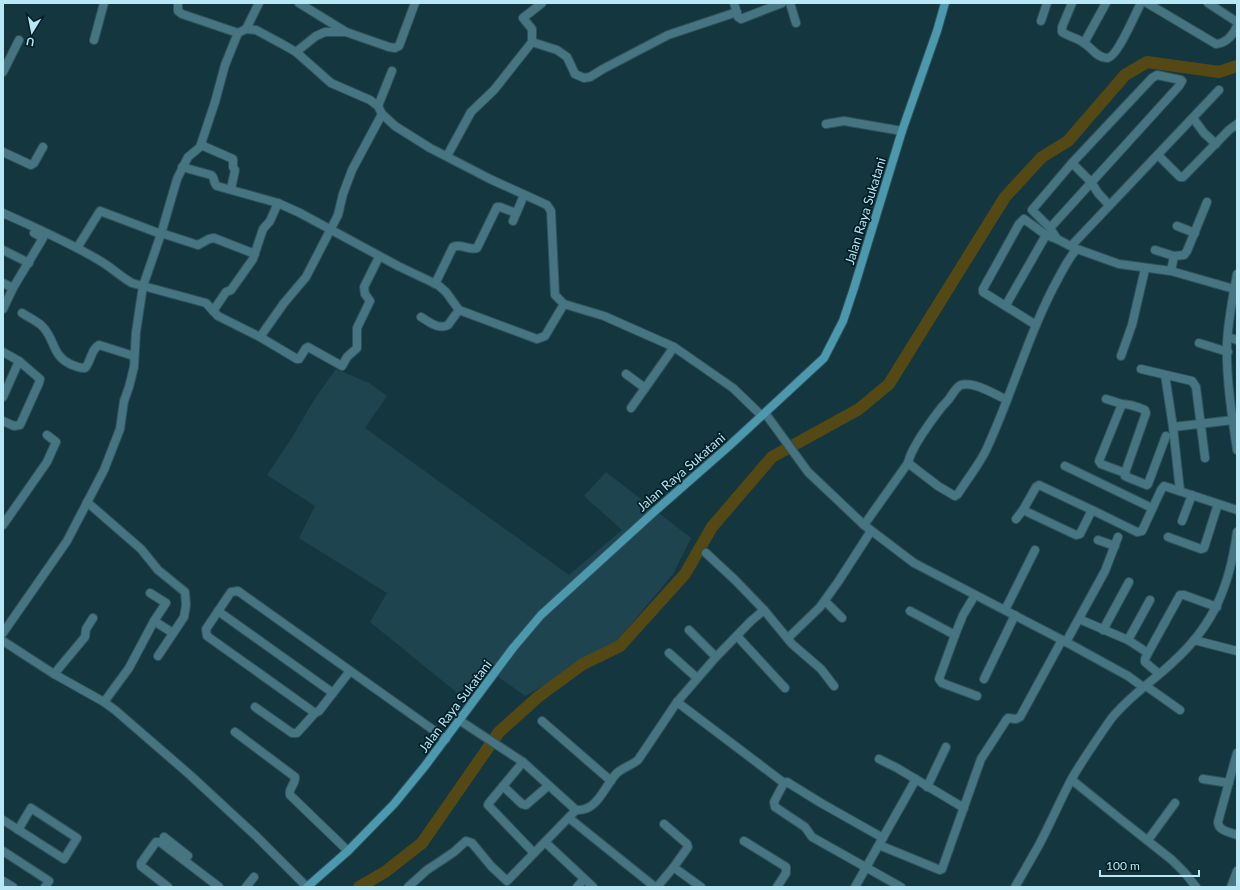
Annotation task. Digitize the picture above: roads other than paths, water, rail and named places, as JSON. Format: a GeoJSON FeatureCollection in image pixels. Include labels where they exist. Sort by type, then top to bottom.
{"type":"FeatureCollection","features":[{"type":"Feature","properties":{"kind":"main road","name":"Jalan Raya Sukatani"},"geometry":{"type":"LineString","coordinates":[[307,887],[348,851],[394,804],[446,739],[513,648],[541,615],[824,358],[843,321],[902,131],[937,31],[945,3]]}},
{"type":"Feature","properties":{"kind":"street"},"geometry":{"type":"LineString","coordinates":[[94,40],[104,3]]}},
{"type":"Feature","properties":{"kind":"street"},"geometry":{"type":"LineString","coordinates":[[178,3],[178,11],[182,14],[238,33]]}},
{"type":"Feature","properties":{"kind":"street"},"geometry":{"type":"LineString","coordinates":[[246,29],[259,3]]}},
{"type":"Feature","properties":{"kind":"street"},"geometry":{"type":"LineString","coordinates":[[299,3],[346,32],[395,48],[399,46],[415,3]]}},
{"type":"Feature","properties":{"kind":"street"},"geometry":{"type":"LineString","coordinates":[[447,156],[471,112],[494,90],[532,42],[532,29],[523,19],[542,3]]}},
{"type":"Feature","properties":{"kind":"street"},"geometry":{"type":"LineString","coordinates":[[734,3],[738,17],[741,19],[782,3]]}},
{"type":"Feature","properties":{"kind":"street"},"geometry":{"type":"LineString","coordinates":[[790,3],[796,23]]}},
{"type":"Feature","properties":{"kind":"street"},"geometry":{"type":"LineString","coordinates":[[1040,21],[1047,3]]}},
{"type":"Feature","properties":{"kind":"street"},"geometry":{"type":"LineString","coordinates":[[1072,3],[1062,27],[1062,32],[1084,43],[1098,55],[1107,58],[1112,57],[1119,47],[1140,3]]}},
{"type":"Feature","properties":{"kind":"street"},"geometry":{"type":"LineString","coordinates":[[1084,43],[1106,3]]}},
{"type":"Feature","properties":{"kind":"street"},"geometry":{"type":"LineString","coordinates":[[1147,3],[1216,44],[1222,44],[1227,40],[1233,34],[1237,26]]}},
{"type":"Feature","properties":{"kind":"street"},"geometry":{"type":"LineString","coordinates":[[1208,3],[1237,22]]}},
{"type":"Feature","properties":{"kind":"street"},"geometry":{"type":"LineString","coordinates":[[532,42],[557,50],[567,57],[577,76],[586,78],[668,35],[737,12]]}},
{"type":"Feature","properties":{"kind":"street"},"geometry":{"type":"LineString","coordinates":[[3,633],[67,541],[104,470],[120,428],[124,401],[134,367],[134,356],[143,286],[177,179],[188,157],[201,145],[216,102],[225,65],[238,33],[246,29],[256,30],[296,52],[331,83],[370,100],[378,106],[382,114],[395,126],[430,148],[524,195],[539,200],[550,208],[555,295],[557,298],[564,304],[604,316],[674,346],[733,388],[764,414],[808,472],[838,502],[871,531],[914,563],[1128,676],[1180,710]]}},
{"type":"Feature","properties":{"kind":"street"},"geometry":{"type":"LineString","coordinates":[[296,52],[316,36],[325,32],[346,32]]}},
{"type":"Feature","properties":{"kind":"street"},"geometry":{"type":"LineString","coordinates":[[3,72],[19,40]]}},
{"type":"Feature","properties":{"kind":"street"},"geometry":{"type":"LineString","coordinates":[[378,106],[392,71]]}},
{"type":"Feature","properties":{"kind":"street"},"geometry":{"type":"LineString","coordinates":[[1036,325],[983,292],[982,289],[1019,224],[1072,164],[1152,78],[1158,75],[1181,80],[1182,81],[1179,86],[1050,228]]}},
{"type":"Feature","properties":{"kind":"street"},"geometry":{"type":"LineString","coordinates":[[908,464],[938,486],[956,496],[987,450],[1036,325],[1052,290],[1075,248],[1109,205],[1220,90]]}},
{"type":"Feature","properties":{"kind":"street"},"geometry":{"type":"LineString","coordinates":[[260,337],[284,303],[306,277],[338,215],[343,194],[352,170],[382,114]]}},
{"type":"Feature","properties":{"kind":"street"},"geometry":{"type":"LineString","coordinates":[[1193,118],[1204,133],[1216,144]]}},
{"type":"Feature","properties":{"kind":"street"},"geometry":{"type":"LineString","coordinates":[[826,124],[844,121],[902,131]]}},
{"type":"Feature","properties":{"kind":"street"},"geometry":{"type":"LineString","coordinates":[[1158,155],[1180,177],[1183,177],[1229,130],[1237,124]]}},
{"type":"Feature","properties":{"kind":"street"},"geometry":{"type":"LineString","coordinates":[[201,145],[232,159],[235,170],[231,189]]}},
{"type":"Feature","properties":{"kind":"street"},"geometry":{"type":"LineString","coordinates":[[3,152],[31,165],[34,163],[43,147]]}},
{"type":"Feature","properties":{"kind":"street"},"geometry":{"type":"LineString","coordinates":[[1072,164],[1091,182],[1098,193],[1109,205]]}},
{"type":"Feature","properties":{"kind":"street"},"geometry":{"type":"LineString","coordinates":[[182,167],[211,174],[216,185],[278,204],[331,229],[379,256],[442,287],[459,310],[537,339],[545,336],[564,304]]}},
{"type":"Feature","properties":{"kind":"street"},"geometry":{"type":"LineString","coordinates":[[434,284],[453,247],[458,246],[476,249],[497,207],[501,207],[515,217],[524,195]]}},
{"type":"Feature","properties":{"kind":"street"},"geometry":{"type":"LineString","coordinates":[[1155,250],[1174,256],[1184,255],[1207,202]]}},
{"type":"Feature","properties":{"kind":"street"},"geometry":{"type":"LineString","coordinates":[[213,311],[226,292],[232,290],[255,254],[263,229],[270,221],[278,204]]}},
{"type":"Feature","properties":{"kind":"street"},"geometry":{"type":"LineString","coordinates":[[1032,210],[1050,228],[1058,239]]}},
{"type":"Feature","properties":{"kind":"street"},"geometry":{"type":"LineString","coordinates":[[77,248],[100,211],[198,245],[214,238],[255,254]]}},
{"type":"Feature","properties":{"kind":"street"},"geometry":{"type":"LineString","coordinates":[[3,213],[103,262],[132,283],[206,303],[218,316],[260,337],[298,359],[308,348],[340,366],[357,347],[357,328],[370,301],[365,294],[364,287],[379,256]]}},
{"type":"Feature","properties":{"kind":"street"},"geometry":{"type":"LineString","coordinates":[[3,217],[43,238],[13,288],[3,309]]}},
{"type":"Feature","properties":{"kind":"street"},"geometry":{"type":"LineString","coordinates":[[1024,219],[1046,235],[1058,239],[1075,248],[1119,264],[1171,271],[1234,288]]}},
{"type":"Feature","properties":{"kind":"street"},"geometry":{"type":"LineString","coordinates":[[1176,226],[1194,233]]}},
{"type":"Feature","properties":{"kind":"street"},"geometry":{"type":"LineString","coordinates":[[1006,305],[1046,235]]}},
{"type":"Feature","properties":{"kind":"street"},"geometry":{"type":"LineString","coordinates":[[3,250],[29,263]]}},
{"type":"Feature","properties":{"kind":"street"},"geometry":{"type":"LineString","coordinates":[[1171,271],[1174,256]]}},
{"type":"Feature","properties":{"kind":"street"},"geometry":{"type":"LineString","coordinates":[[1121,356],[1132,325],[1145,268]]}},
{"type":"Feature","properties":{"kind":"street"},"geometry":{"type":"LineString","coordinates":[[1237,274],[1230,308],[1228,337],[1233,420],[1237,450]]}},
{"type":"Feature","properties":{"kind":"street"},"geometry":{"type":"LineString","coordinates":[[3,282],[13,288]]}},
{"type":"Feature","properties":{"kind":"street"},"geometry":{"type":"LineString","coordinates":[[421,317],[434,325],[446,327],[459,310]]}},
{"type":"Feature","properties":{"kind":"street"},"geometry":{"type":"LineString","coordinates":[[22,313],[41,325],[50,337],[55,351],[63,361],[80,368],[85,368],[88,366],[94,350],[99,345],[134,356]]}},
{"type":"Feature","properties":{"kind":"street"},"geometry":{"type":"LineString","coordinates":[[1228,337],[1237,340]]}},
{"type":"Feature","properties":{"kind":"street"},"geometry":{"type":"LineString","coordinates":[[1198,343],[1228,352]]}},
{"type":"Feature","properties":{"kind":"street"},"geometry":{"type":"LineString","coordinates":[[631,408],[674,346]]}},
{"type":"Feature","properties":{"kind":"street"},"geometry":{"type":"LineString","coordinates":[[3,352],[19,361],[40,379],[20,425],[14,426],[3,421]]}},
{"type":"Feature","properties":{"kind":"street"},"geometry":{"type":"LineString","coordinates":[[3,397],[19,361]]}},
{"type":"Feature","properties":{"kind":"street"},"geometry":{"type":"LineString","coordinates":[[1141,369],[1165,376],[1192,381],[1196,387],[1205,458]]}},
{"type":"Feature","properties":{"kind":"street"},"geometry":{"type":"LineString","coordinates":[[626,374],[645,388]]}},
{"type":"Feature","properties":{"kind":"street"},"geometry":{"type":"LineString","coordinates":[[1165,376],[1173,427],[1180,491]]}},
{"type":"Feature","properties":{"kind":"street"},"geometry":{"type":"LineString","coordinates":[[864,525],[908,464],[908,459],[917,442],[941,407],[948,401],[959,386],[980,387],[1007,400]]}},
{"type":"Feature","properties":{"kind":"street"},"geometry":{"type":"LineString","coordinates":[[1106,399],[1145,410],[1146,414],[1125,473]]}},
{"type":"Feature","properties":{"kind":"street"},"geometry":{"type":"LineString","coordinates":[[1122,404],[1099,461],[1101,464],[1125,473],[1127,477],[1147,485],[1150,481],[1166,436]]}},
{"type":"Feature","properties":{"kind":"street"},"geometry":{"type":"LineString","coordinates":[[1173,427],[1233,420]]}},
{"type":"Feature","properties":{"kind":"street"},"geometry":{"type":"LineString","coordinates":[[3,525],[49,458],[56,442],[47,436]]}},
{"type":"Feature","properties":{"kind":"street"},"geometry":{"type":"LineString","coordinates":[[1065,466],[1152,508]]}},
{"type":"Feature","properties":{"kind":"street"},"geometry":{"type":"LineString","coordinates":[[1150,481],[1163,487],[1167,486],[1237,510]]}},
{"type":"Feature","properties":{"kind":"street"},"geometry":{"type":"LineString","coordinates":[[1016,519],[1036,487],[1039,485],[1137,532],[1140,532],[1142,531],[1163,487]]}},
{"type":"Feature","properties":{"kind":"street"},"geometry":{"type":"LineString","coordinates":[[1182,521],[1192,495]]}},
{"type":"Feature","properties":{"kind":"street"},"geometry":{"type":"LineString","coordinates":[[87,502],[142,549],[158,570],[185,592],[186,605],[184,617],[158,656]]}},
{"type":"Feature","properties":{"kind":"street"},"geometry":{"type":"LineString","coordinates":[[1168,537],[1201,549],[1204,548],[1218,504]]}},
{"type":"Feature","properties":{"kind":"street"},"geometry":{"type":"LineString","coordinates":[[1023,510],[1076,535],[1080,534],[1092,510]]}},
{"type":"Feature","properties":{"kind":"street"},"geometry":{"type":"LineString","coordinates":[[788,638],[811,618],[825,601],[871,531]]}},
{"type":"Feature","properties":{"kind":"street"},"geometry":{"type":"LineString","coordinates":[[1015,887],[1039,845],[1072,780],[1112,718],[1144,686],[1174,661],[1194,640],[1208,622],[1217,607],[1224,590],[1236,544],[1237,532]]}},
{"type":"Feature","properties":{"kind":"street"},"geometry":{"type":"LineString","coordinates":[[677,702],[784,783],[787,782],[881,842],[941,870],[981,759],[1006,719],[1016,719],[1020,717],[1106,571],[1118,537]]}},
{"type":"Feature","properties":{"kind":"street"},"geometry":{"type":"LineString","coordinates":[[1098,540],[1115,546]]}},
{"type":"Feature","properties":{"kind":"street"},"geometry":{"type":"LineString","coordinates":[[1004,610],[1035,550]]}},
{"type":"Feature","properties":{"kind":"street"},"geometry":{"type":"LineString","coordinates":[[706,553],[764,610],[792,644],[821,669],[834,686]]}},
{"type":"Feature","properties":{"kind":"street"},"geometry":{"type":"LineString","coordinates":[[1103,630],[1129,582]]}},
{"type":"Feature","properties":{"kind":"street"},"geometry":{"type":"LineString","coordinates":[[315,713],[207,636],[206,629],[231,592],[238,591],[446,739]]}},
{"type":"Feature","properties":{"kind":"street"},"geometry":{"type":"LineString","coordinates":[[104,702],[129,668],[154,621],[166,603],[150,593]]}},
{"type":"Feature","properties":{"kind":"street"},"geometry":{"type":"LineString","coordinates":[[975,594],[954,635],[939,681],[977,696]]}},
{"type":"Feature","properties":{"kind":"street"},"geometry":{"type":"LineString","coordinates":[[1159,674],[1145,662],[1145,659],[1180,595],[1184,595],[1217,607]]}},
{"type":"Feature","properties":{"kind":"street"},"geometry":{"type":"LineString","coordinates":[[1128,640],[1150,600]]}},
{"type":"Feature","properties":{"kind":"street"},"geometry":{"type":"LineString","coordinates":[[825,601],[842,618]]}},
{"type":"Feature","properties":{"kind":"street"},"geometry":{"type":"LineString","coordinates":[[460,720],[523,762],[576,810],[585,810],[594,804],[618,772],[632,765],[638,760],[677,702],[716,657],[751,621],[764,610]]}},
{"type":"Feature","properties":{"kind":"street"},"geometry":{"type":"LineString","coordinates":[[218,611],[333,693]]}},
{"type":"Feature","properties":{"kind":"street"},"geometry":{"type":"LineString","coordinates":[[910,611],[954,635]]}},
{"type":"Feature","properties":{"kind":"street"},"geometry":{"type":"LineString","coordinates":[[984,679],[1015,615]]}},
{"type":"Feature","properties":{"kind":"street"},"geometry":{"type":"LineString","coordinates":[[54,674],[85,637],[86,629],[93,618]]}},
{"type":"Feature","properties":{"kind":"street"},"geometry":{"type":"LineString","coordinates":[[1078,619],[1128,640],[1148,653]]}},
{"type":"Feature","properties":{"kind":"street"},"geometry":{"type":"LineString","coordinates":[[154,621],[173,633]]}},
{"type":"Feature","properties":{"kind":"street"},"geometry":{"type":"LineString","coordinates":[[690,630],[716,657]]}},
{"type":"Feature","properties":{"kind":"street"},"geometry":{"type":"LineString","coordinates":[[737,636],[785,688]]}},
{"type":"Feature","properties":{"kind":"street"},"geometry":{"type":"LineString","coordinates":[[1194,640],[1237,651]]}},
{"type":"Feature","properties":{"kind":"street"},"geometry":{"type":"LineString","coordinates":[[3,641],[54,674],[104,702],[190,774],[256,836],[307,887]]}},
{"type":"Feature","properties":{"kind":"street"},"geometry":{"type":"LineString","coordinates":[[669,653],[698,678]]}},
{"type":"Feature","properties":{"kind":"street"},"geometry":{"type":"LineString","coordinates":[[255,707],[292,733],[297,733],[315,713],[319,711],[350,671]]}},
{"type":"Feature","properties":{"kind":"street"},"geometry":{"type":"LineString","coordinates":[[542,721],[611,781]]}},
{"type":"Feature","properties":{"kind":"street"},"geometry":{"type":"LineString","coordinates":[[235,732],[295,777],[295,781],[289,792],[290,795],[348,851]]}},
{"type":"Feature","properties":{"kind":"street"},"geometry":{"type":"LineString","coordinates":[[927,787],[946,747]]}},
{"type":"Feature","properties":{"kind":"street"},"geometry":{"type":"LineString","coordinates":[[1237,754],[1220,812],[1218,825],[1222,829],[1237,835]]}},
{"type":"Feature","properties":{"kind":"street"},"geometry":{"type":"LineString","coordinates":[[879,759],[964,808]]}},
{"type":"Feature","properties":{"kind":"street"},"geometry":{"type":"LineString","coordinates":[[523,762],[488,803],[488,806],[534,853]]}},
{"type":"Feature","properties":{"kind":"street"},"geometry":{"type":"LineString","coordinates":[[1203,779],[1229,783]]}},
{"type":"Feature","properties":{"kind":"street"},"geometry":{"type":"LineString","coordinates":[[855,887],[916,780]]}},
{"type":"Feature","properties":{"kind":"street"},"geometry":{"type":"LineString","coordinates":[[1072,780],[1172,860],[1196,887]]}},
{"type":"Feature","properties":{"kind":"street"},"geometry":{"type":"LineString","coordinates":[[784,783],[774,801],[774,806],[805,827],[812,837],[901,887]]}},
{"type":"Feature","properties":{"kind":"street"},"geometry":{"type":"LineString","coordinates":[[503,786],[521,803],[526,805],[548,786]]}},
{"type":"Feature","properties":{"kind":"street"},"geometry":{"type":"LineString","coordinates":[[1148,840],[1175,803]]}},
{"type":"Feature","properties":{"kind":"street"},"geometry":{"type":"LineString","coordinates":[[3,820],[18,830],[64,859],[77,838],[31,808],[18,830]]}},
{"type":"Feature","properties":{"kind":"street"},"geometry":{"type":"LineString","coordinates":[[408,887],[427,870],[456,850],[466,841],[472,843],[506,881],[576,810]]}},
{"type":"Feature","properties":{"kind":"street"},"geometry":{"type":"LineString","coordinates":[[569,818],[656,887],[673,868],[688,847],[687,844],[664,824]]}},
{"type":"Feature","properties":{"kind":"street"},"geometry":{"type":"LineString","coordinates":[[164,837],[226,887]]}},
{"type":"Feature","properties":{"kind":"street"},"geometry":{"type":"LineString","coordinates":[[744,841],[786,867],[786,873],[777,887]]}},
{"type":"Feature","properties":{"kind":"street"},"geometry":{"type":"LineString","coordinates":[[168,887],[141,866],[141,863],[156,842],[160,842],[219,887]]}},
{"type":"Feature","properties":{"kind":"street"},"geometry":{"type":"LineString","coordinates":[[545,842],[593,887]]}},
{"type":"Feature","properties":{"kind":"street"},"geometry":{"type":"LineString","coordinates":[[3,850],[49,881],[45,887]]}},
{"type":"Feature","properties":{"kind":"street"},"geometry":{"type":"LineString","coordinates":[[673,868],[701,887]]}},
{"type":"Feature","properties":{"kind":"street"},"geometry":{"type":"LineString","coordinates":[[1230,887],[1237,871]]}},
{"type":"Feature","properties":{"kind":"street"},"geometry":{"type":"LineString","coordinates":[[246,887],[254,877]]}},
{"type":"Feature","properties":{"kind":"street"},"geometry":{"type":"LineString","coordinates":[[576,887],[584,879]]}},
{"type":"Feature","properties":{"kind":"street"},"geometry":{"type":"LineString","coordinates":[[3,881],[13,887]]}},
{"type":"Feature","properties":{"kind":"waterway"},"geometry":{"type":"LineString","coordinates":[[359,887],[385,872],[422,843],[499,732],[538,697],[583,664],[620,646],[685,574],[712,527],[772,457],[859,409],[889,384],[1005,197],[1042,157],[1068,141],[1125,75],[1147,62],[1219,72],[1237,66]]}}]}
